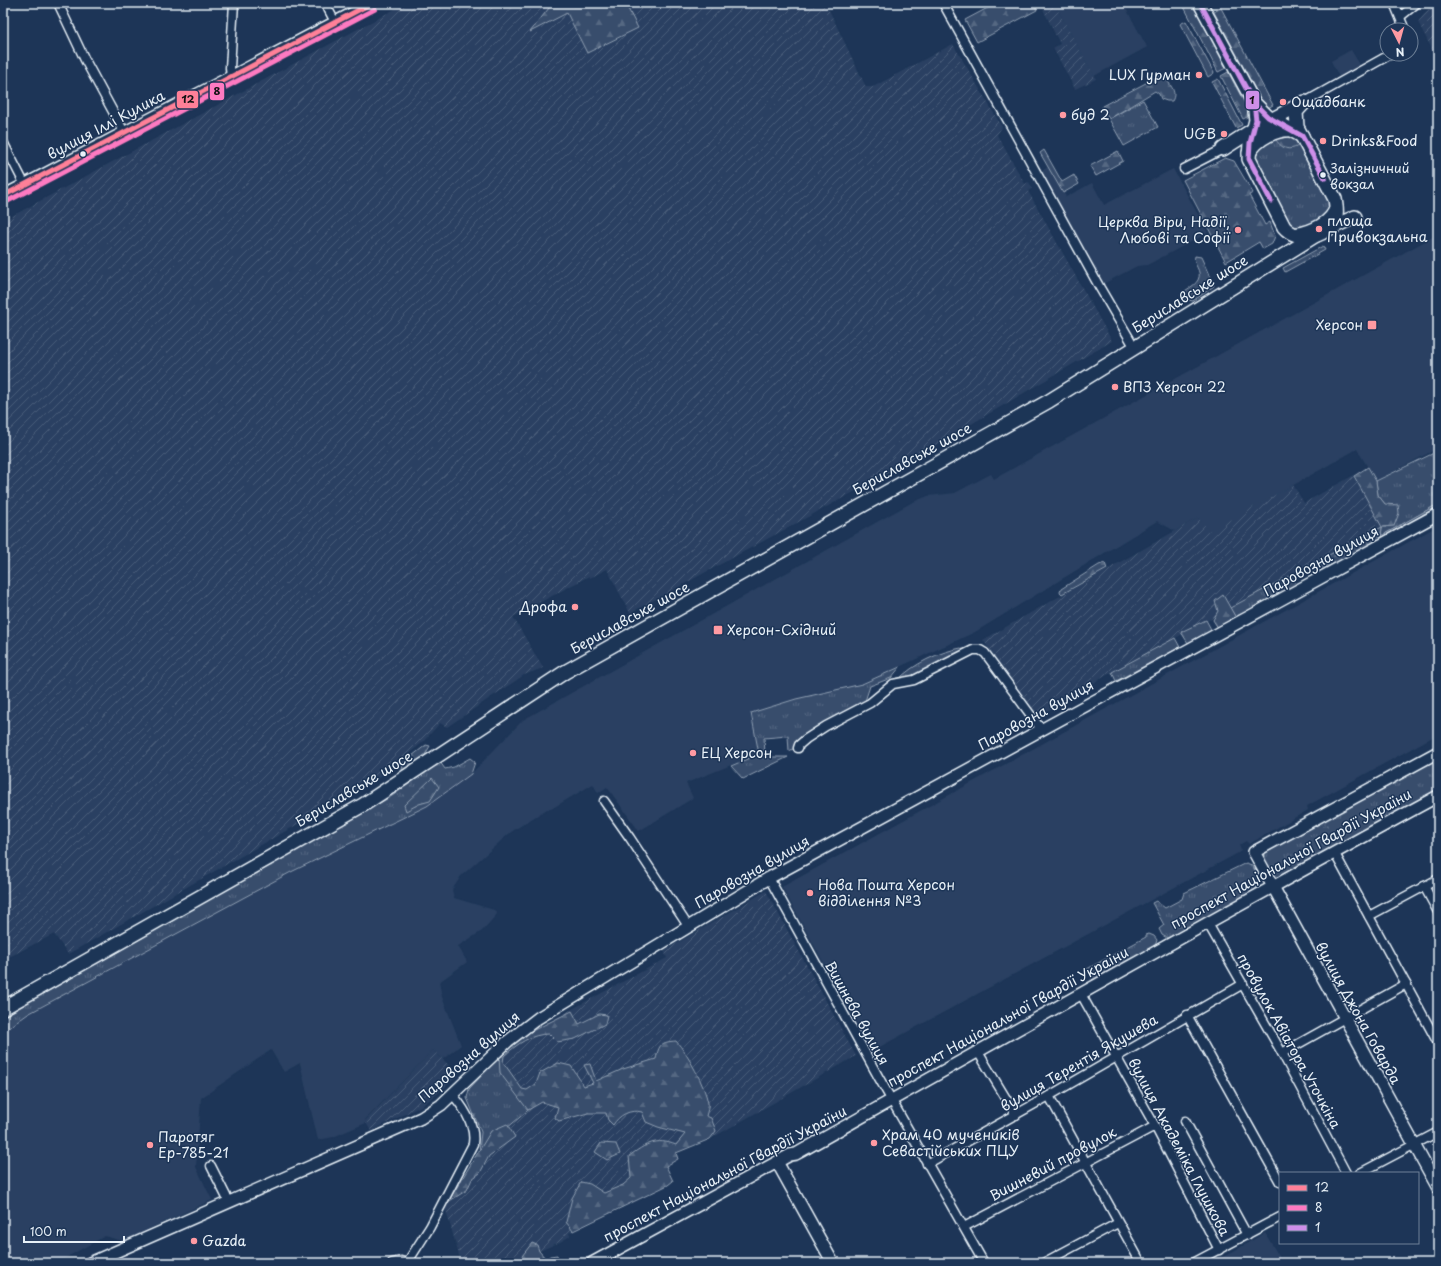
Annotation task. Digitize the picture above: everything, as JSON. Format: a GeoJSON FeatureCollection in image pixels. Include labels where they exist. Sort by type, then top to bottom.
{"type":"FeatureCollection","features":[{"type":"Feature","properties":{"kind":"main road"},"geometry":{"type":"LineString","coordinates":[[1200,3],[1254,104],[1256,120],[1249,156],[1284,227],[1290,234],[1306,237],[1322,232],[1355,216],[1341,207],[1335,199],[1295,131],[1272,119],[1254,104]]}},
{"type":"Feature","properties":{"kind":"main road"},"geometry":{"type":"LineString","coordinates":[[1224,148],[1254,129],[1305,102]]}},
{"type":"Feature","properties":{"kind":"main road"},"geometry":{"type":"LineString","coordinates":[[1295,131],[1297,126],[1296,112],[1305,102]]}},
{"type":"Feature","properties":{"kind":"main road"},"geometry":{"type":"LineString","coordinates":[[1249,156],[1258,141],[1279,130],[1295,131]]}},
{"type":"Feature","properties":{"kind":"main road"},"geometry":{"type":"LineString","coordinates":[[1224,148],[1249,156]]}},
{"type":"Feature","properties":{"kind":"main road"},"geometry":{"type":"LineString","coordinates":[[1322,232],[1334,221],[1336,215],[1335,199]]}},
{"type":"Feature","properties":{"kind":"main road"},"geometry":{"type":"LineString","coordinates":[[1275,260],[1284,247],[1284,227]]}},
{"type":"Feature","properties":{"kind":"main road","name":"Бериславське шосе"},"geometry":{"type":"LineString","coordinates":[[3,1008],[363,805],[566,672],[1049,401],[1322,232]]}},
{"type":"Feature","properties":{"kind":"street"},"geometry":{"type":"LineString","coordinates":[[58,3],[85,60],[124,132]]}},
{"type":"Feature","properties":{"kind":"street"},"geometry":{"type":"LineString","coordinates":[[231,77],[230,68],[234,3]]}},
{"type":"Feature","properties":{"kind":"street"},"geometry":{"type":"LineString","coordinates":[[325,3],[335,22]]}},
{"type":"Feature","properties":{"kind":"street","name":"вулиця Іллі Кулика"},"geometry":{"type":"LineString","coordinates":[[3,196],[372,3]]}},
{"type":"Feature","properties":{"kind":"street"},"geometry":{"type":"LineString","coordinates":[[943,3],[1100,288],[1135,348]]}},
{"type":"Feature","properties":{"kind":"street"},"geometry":{"type":"LineString","coordinates":[[1394,3],[1402,22]]}},
{"type":"Feature","properties":{"kind":"street"},"geometry":{"type":"LineString","coordinates":[[1400,16],[1417,3]]}},
{"type":"Feature","properties":{"kind":"street"},"geometry":{"type":"LineString","coordinates":[[1305,102],[1379,61]]}},
{"type":"Feature","properties":{"kind":"street"},"geometry":{"type":"LineString","coordinates":[[3,142],[25,185]]}},
{"type":"Feature","properties":{"kind":"street"},"geometry":{"type":"LineString","coordinates":[[1184,169],[1224,148]]}},
{"type":"Feature","properties":{"kind":"street"},"geometry":{"type":"LineString","coordinates":[[1284,227],[1292,231],[1300,232],[1324,220],[1333,210],[1335,199]]}},
{"type":"Feature","properties":{"kind":"street","name":"Паровозна вулиця"},"geometry":{"type":"LineString","coordinates":[[90,1263],[421,1118],[453,1095],[508,1041],[538,1018],[688,926],[769,878],[1438,514]]}},
{"type":"Feature","properties":{"kind":"street"},"geometry":{"type":"LineString","coordinates":[[798,748],[799,745],[806,739],[826,726],[870,703],[893,684],[914,680],[973,650],[980,650],[985,653],[1041,729]]}},
{"type":"Feature","properties":{"kind":"street","name":"проспект Національної Гвардії України"},"geometry":{"type":"LineString","coordinates":[[1254,852],[1438,752]]}},
{"type":"Feature","properties":{"kind":"street","name":"проспект Національної Гвардії України"},"geometry":{"type":"LineString","coordinates":[[592,1263],[790,1155],[796,1154],[1082,994],[1207,922],[1438,796]]}},
{"type":"Feature","properties":{"kind":"street"},"geometry":{"type":"LineString","coordinates":[[604,801],[688,926]]}},
{"type":"Feature","properties":{"kind":"street","name":"вулиця Джона Говарда"},"geometry":{"type":"LineString","coordinates":[[1254,852],[1344,1019],[1438,1188]]}},
{"type":"Feature","properties":{"kind":"street"},"geometry":{"type":"LineString","coordinates":[[1334,852],[1438,1043]]}},
{"type":"Feature","properties":{"kind":"street","name":"Вишнева вулиця"},"geometry":{"type":"LineString","coordinates":[[769,878],[927,1164],[984,1263]]}},
{"type":"Feature","properties":{"kind":"street"},"geometry":{"type":"LineString","coordinates":[[1369,916],[1438,878]]}},
{"type":"Feature","properties":{"kind":"street"},"geometry":{"type":"LineString","coordinates":[[1424,886],[1438,912]]}},
{"type":"Feature","properties":{"kind":"street","name":"провулок Авіатора Уточкіна"},"geometry":{"type":"LineString","coordinates":[[1207,922],[1282,1053],[1345,1172]]}},
{"type":"Feature","properties":{"kind":"street","name":"вулиця Терентія Якушева"},"geometry":{"type":"LineString","coordinates":[[927,1164],[1016,1115],[1243,984]]}},
{"type":"Feature","properties":{"kind":"street"},"geometry":{"type":"LineString","coordinates":[[1282,1053],[1406,984]]}},
{"type":"Feature","properties":{"kind":"street","name":"вулиця Академіка Глушкова"},"geometry":{"type":"LineString","coordinates":[[1082,994],[1155,1126],[1219,1250]]}},
{"type":"Feature","properties":{"kind":"street"},"geometry":{"type":"LineString","coordinates":[[1187,1015],[1279,1180]]}},
{"type":"Feature","properties":{"kind":"street"},"geometry":{"type":"LineString","coordinates":[[978,1052],[1016,1115]]}},
{"type":"Feature","properties":{"kind":"street"},"geometry":{"type":"LineString","coordinates":[[392,1263],[401,1261],[406,1263],[430,1227],[473,1144],[474,1137],[472,1128],[460,1103],[453,1095]]}},
{"type":"Feature","properties":{"kind":"street"},"geometry":{"type":"LineString","coordinates":[[1049,1096],[1141,1263]]}},
{"type":"Feature","properties":{"kind":"street"},"geometry":{"type":"LineString","coordinates":[[1185,1121],[1247,1235]]}},
{"type":"Feature","properties":{"kind":"street","name":"Вишневий провулок"},"geometry":{"type":"LineString","coordinates":[[964,1227],[1086,1161],[1155,1126]]}},
{"type":"Feature","properties":{"kind":"street"},"geometry":{"type":"LineString","coordinates":[[1362,1172],[1438,1132]]}},
{"type":"Feature","properties":{"kind":"street"},"geometry":{"type":"LineString","coordinates":[[778,1162],[833,1263]]}},
{"type":"Feature","properties":{"kind":"street"},"geometry":{"type":"LineString","coordinates":[[211,1166],[229,1202]]}},
{"type":"Feature","properties":{"kind":"street"},"geometry":{"type":"LineString","coordinates":[[1193,1263],[1279,1218]]}},
{"type":"Feature","properties":{"kind":"street"},"geometry":{"type":"LineString","coordinates":[[1042,1263],[1118,1223]]}},
{"type":"Feature","properties":{"kind":"shaded area"},"geometry":{"type":"Polygon","coordinates":[[[406,3],[831,3],[827,6],[866,87],[873,87],[953,44],[1002,127],[997,135],[1025,184],[1029,182],[1032,188],[1028,191],[1112,341],[878,479],[630,613],[607,569],[590,578],[589,576],[513,617],[543,668],[524,675],[447,727],[440,723],[423,742],[376,780],[68,954],[54,934],[3,960],[3,221],[406,3]]]}},
{"type":"Feature","properties":{"kind":"shaded area"},"geometry":{"type":"Polygon","coordinates":[[[1040,3],[1054,3],[1096,79],[1075,89],[1053,48],[1060,44],[1040,3]]]}},
{"type":"Feature","properties":{"kind":"shaded area"},"geometry":{"type":"Polygon","coordinates":[[[1054,3],[1123,3],[1147,47],[1094,76],[1054,3]]]}},
{"type":"Feature","properties":{"kind":"shaded area"},"geometry":{"type":"Polygon","coordinates":[[[1433,3],[1438,3],[1438,61],[1419,22],[1433,3]]]}},
{"type":"Feature","properties":{"kind":"shaded area"},"geometry":{"type":"Polygon","coordinates":[[[1351,50],[1360,65],[1339,77],[1331,61],[1351,50]]]}},
{"type":"Feature","properties":{"kind":"shaded area"},"geometry":{"type":"Polygon","coordinates":[[[1048,167],[1066,197],[1092,183],[1104,205],[1173,169],[1208,233],[1147,265],[1137,266],[1105,283],[1097,278],[1040,172],[1048,167]]]}},
{"type":"Feature","properties":{"kind":"shaded area"},"geometry":{"type":"Polygon","coordinates":[[[1438,234],[1438,448],[1376,481],[1357,449],[1210,532],[1198,518],[1175,531],[1157,521],[975,632],[862,684],[796,699],[751,713],[759,754],[686,783],[693,798],[639,831],[607,787],[598,793],[593,784],[551,809],[547,809],[511,832],[461,876],[452,890],[454,898],[494,910],[497,914],[482,931],[458,946],[467,962],[439,982],[442,997],[461,1045],[443,1059],[433,1050],[365,1120],[366,1123],[333,1137],[318,1140],[300,1063],[284,1072],[271,1050],[201,1098],[196,1167],[212,1200],[123,1241],[105,1236],[56,1263],[3,1263],[3,1032],[28,1014],[291,872],[427,806],[471,774],[523,720],[911,503],[928,496],[955,493],[991,474],[994,479],[1438,234]]]}},
{"type":"Feature","properties":{"kind":"shaded area"},"geometry":{"type":"Polygon","coordinates":[[[1354,475],[1382,527],[1112,672],[1037,717],[983,640],[1198,518],[1210,531],[1293,485],[1304,503],[1354,475]]]}},
{"type":"Feature","properties":{"kind":"shaded area"},"geometry":{"type":"Polygon","coordinates":[[[1438,526],[1438,734],[1307,806],[1308,810],[1249,844],[1246,841],[1239,845],[1241,851],[1238,853],[872,1051],[782,887],[1438,526]]]}},
{"type":"Feature","properties":{"kind":"shaded area"},"geometry":{"type":"Polygon","coordinates":[[[766,891],[856,1056],[710,1139],[639,1169],[651,1194],[569,1233],[570,1236],[560,1242],[528,1256],[532,1263],[459,1263],[461,1262],[445,1207],[479,1152],[533,1106],[502,1070],[499,1057],[522,1036],[667,958],[664,951],[766,891]]]}},
{"type":"Feature","properties":{"kind":"shaded area"},"geometry":{"type":"Polygon","coordinates":[[[433,1050],[459,1075],[423,1105],[371,1131],[365,1121],[433,1050]]]}},
{"type":"Feature","properties":{"kind":"shaded area"},"geometry":{"type":"Polygon","coordinates":[[[1265,1233],[1283,1263],[1213,1263],[1265,1233]]]}},
{"type":"Feature","properties":{"kind":"green space"},"geometry":{"type":"Polygon","coordinates":[[[553,3],[625,3],[638,28],[587,53],[567,13],[530,32],[553,3]]]}},
{"type":"Feature","properties":{"kind":"green space"},"geometry":{"type":"Polygon","coordinates":[[[997,3],[1033,3],[1037,10],[977,42],[965,20],[997,3]]]}},
{"type":"Feature","properties":{"kind":"green space"},"geometry":{"type":"Polygon","coordinates":[[[1182,3],[1192,3],[1226,68],[1218,72],[1182,3]]]}},
{"type":"Feature","properties":{"kind":"green space"},"geometry":{"type":"Polygon","coordinates":[[[1221,8],[1273,105],[1266,109],[1214,12],[1221,8]]]}},
{"type":"Feature","properties":{"kind":"green space"},"geometry":{"type":"Polygon","coordinates":[[[1186,21],[1214,73],[1208,77],[1180,24],[1186,21]]]}},
{"type":"Feature","properties":{"kind":"green space"},"geometry":{"type":"Polygon","coordinates":[[[1228,72],[1251,115],[1243,119],[1221,76],[1228,72]]]}},
{"type":"Feature","properties":{"kind":"green space"},"geometry":{"type":"Polygon","coordinates":[[[1163,75],[1173,91],[1174,97],[1172,101],[1161,99],[1159,94],[1155,91],[1109,119],[1102,106],[1163,75]]]}},
{"type":"Feature","properties":{"kind":"green space"},"geometry":{"type":"Polygon","coordinates":[[[1218,79],[1242,125],[1236,128],[1212,82],[1218,79]]]}},
{"type":"Feature","properties":{"kind":"green space"},"geometry":{"type":"Polygon","coordinates":[[[1143,100],[1158,127],[1124,146],[1109,119],[1143,100]]]}},
{"type":"Feature","properties":{"kind":"green space"},"geometry":{"type":"Polygon","coordinates":[[[1281,133],[1296,137],[1331,206],[1319,219],[1303,227],[1292,228],[1253,159],[1255,148],[1281,133]]]}},
{"type":"Feature","properties":{"kind":"green space"},"geometry":{"type":"Polygon","coordinates":[[[1293,134],[1300,145],[1293,148],[1284,148],[1276,140],[1278,135],[1293,134]]]}},
{"type":"Feature","properties":{"kind":"green space"},"geometry":{"type":"Polygon","coordinates":[[[1044,150],[1062,182],[1074,175],[1079,184],[1063,193],[1040,153],[1044,150]]]}},
{"type":"Feature","properties":{"kind":"green space"},"geometry":{"type":"Polygon","coordinates":[[[1118,151],[1123,161],[1096,176],[1090,166],[1118,151]]]}},
{"type":"Feature","properties":{"kind":"green space"},"geometry":{"type":"Polygon","coordinates":[[[1225,158],[1234,161],[1253,193],[1249,195],[1265,225],[1270,222],[1275,236],[1272,244],[1263,249],[1259,242],[1226,262],[1183,180],[1225,158]]]}},
{"type":"Feature","properties":{"kind":"green space"},"geometry":{"type":"Polygon","coordinates":[[[1323,246],[1325,250],[1285,272],[1283,268],[1323,246]]]}},
{"type":"Feature","properties":{"kind":"green space"},"geometry":{"type":"Polygon","coordinates":[[[1195,256],[1201,257],[1214,286],[1193,301],[1182,299],[1181,295],[1198,280],[1199,273],[1194,259],[1195,256]]]}},
{"type":"Feature","properties":{"kind":"green space"},"geometry":{"type":"Polygon","coordinates":[[[1438,451],[1438,504],[1381,536],[1382,527],[1386,527],[1385,504],[1378,495],[1376,481],[1438,451]]]}},
{"type":"Feature","properties":{"kind":"green space"},"geometry":{"type":"Polygon","coordinates":[[[1368,467],[1376,481],[1378,495],[1385,504],[1398,505],[1399,513],[1394,526],[1382,527],[1354,476],[1368,467]]]}},
{"type":"Feature","properties":{"kind":"green space"},"geometry":{"type":"Polygon","coordinates":[[[1438,504],[1438,509],[1314,577],[1308,566],[1382,527],[1381,536],[1438,504]]]}},
{"type":"Feature","properties":{"kind":"green space"},"geometry":{"type":"Polygon","coordinates":[[[1105,563],[1107,569],[1062,594],[1060,592],[1061,589],[1099,565],[1105,563]]]}},
{"type":"Feature","properties":{"kind":"green space"},"geometry":{"type":"Polygon","coordinates":[[[1291,575],[1297,586],[1236,618],[1230,608],[1291,575]]]}},
{"type":"Feature","properties":{"kind":"green space"},"geometry":{"type":"Polygon","coordinates":[[[1223,595],[1236,618],[1218,628],[1213,620],[1218,611],[1215,601],[1223,595]]]}},
{"type":"Feature","properties":{"kind":"green space"},"geometry":{"type":"Polygon","coordinates":[[[1206,620],[1212,631],[1188,643],[1181,632],[1206,620]]]}},
{"type":"Feature","properties":{"kind":"green space"},"geometry":{"type":"Polygon","coordinates":[[[1175,638],[1180,647],[1116,681],[1112,672],[1175,638]]]}},
{"type":"Feature","properties":{"kind":"green space"},"geometry":{"type":"Polygon","coordinates":[[[961,648],[965,651],[915,677],[898,680],[919,664],[944,652],[961,648]]]}},
{"type":"Feature","properties":{"kind":"green space"},"geometry":{"type":"Polygon","coordinates":[[[900,667],[891,678],[870,686],[864,704],[795,748],[789,751],[788,736],[764,738],[765,753],[770,752],[771,757],[788,757],[743,779],[731,766],[759,754],[751,713],[796,699],[862,684],[900,667]]]}},
{"type":"Feature","properties":{"kind":"green space"},"geometry":{"type":"Polygon","coordinates":[[[426,745],[430,746],[422,760],[402,770],[403,763],[426,745]]]}},
{"type":"Feature","properties":{"kind":"green space"},"geometry":{"type":"Polygon","coordinates":[[[1438,755],[1438,792],[1281,878],[1273,876],[1265,863],[1265,853],[1268,850],[1438,755]]]}},
{"type":"Feature","properties":{"kind":"green space"},"geometry":{"type":"Polygon","coordinates":[[[470,758],[475,762],[471,774],[427,806],[291,872],[28,1014],[3,1032],[3,1017],[392,796],[440,762],[445,769],[454,767],[470,758]]]}},
{"type":"Feature","properties":{"kind":"green space"},"geometry":{"type":"Polygon","coordinates":[[[432,778],[439,787],[430,801],[419,804],[406,811],[404,805],[432,778]]]}},
{"type":"Feature","properties":{"kind":"green space"},"geometry":{"type":"Polygon","coordinates":[[[1246,863],[1252,865],[1258,876],[1256,889],[1169,939],[1162,935],[1159,929],[1164,925],[1152,903],[1156,901],[1165,908],[1182,899],[1184,893],[1246,863]]]}},
{"type":"Feature","properties":{"kind":"green space"},"geometry":{"type":"Polygon","coordinates":[[[1149,934],[1154,936],[1157,940],[1155,946],[1093,980],[1087,969],[1149,934]]]}},
{"type":"Feature","properties":{"kind":"green space"},"geometry":{"type":"Polygon","coordinates":[[[572,1011],[579,1024],[599,1014],[607,1015],[605,1024],[575,1039],[557,1042],[549,1034],[542,1034],[525,1040],[514,1048],[504,1056],[503,1062],[522,1089],[527,1090],[536,1084],[540,1073],[558,1063],[571,1066],[584,1086],[593,1083],[584,1065],[590,1064],[596,1081],[623,1069],[656,1059],[658,1050],[664,1043],[676,1041],[686,1054],[700,1079],[708,1103],[706,1116],[711,1118],[716,1131],[710,1139],[676,1153],[678,1159],[666,1166],[673,1181],[668,1185],[573,1231],[566,1222],[572,1198],[581,1182],[590,1184],[604,1193],[623,1185],[631,1178],[629,1156],[651,1143],[663,1142],[676,1145],[685,1134],[658,1127],[646,1122],[642,1112],[638,1111],[625,1114],[618,1118],[613,1125],[608,1120],[606,1113],[588,1113],[559,1121],[555,1118],[558,1107],[542,1102],[528,1110],[500,1073],[499,1057],[522,1036],[572,1011]]]}},
{"type":"Feature","properties":{"kind":"green space"},"geometry":{"type":"Polygon","coordinates":[[[499,1057],[502,1070],[533,1106],[479,1152],[481,1132],[467,1098],[469,1089],[499,1057]]]}},
{"type":"Feature","properties":{"kind":"green space"},"geometry":{"type":"Polygon","coordinates":[[[507,1124],[515,1137],[489,1156],[480,1173],[472,1179],[467,1190],[448,1202],[491,1131],[507,1124]]]}},
{"type":"Feature","properties":{"kind":"green space"},"geometry":{"type":"Polygon","coordinates":[[[601,1143],[616,1144],[620,1154],[607,1160],[595,1152],[601,1143]]]}},
{"type":"Feature","properties":{"kind":"green space"},"geometry":{"type":"Polygon","coordinates":[[[532,1243],[537,1245],[539,1251],[546,1259],[550,1256],[557,1255],[559,1263],[520,1262],[519,1260],[532,1243]]]}},
{"type":"Feature","properties":{"kind":"transit line","name":"12"},"geometry":{"type":"LineString","coordinates":[[3,196],[372,3]]}},
{"type":"Feature","properties":{"kind":"transit line","name":"1"},"geometry":{"type":"LineString","coordinates":[[1200,3],[1254,103],[1268,117],[1302,136],[1325,178]]}},
{"type":"Feature","properties":{"kind":"transit line","name":"8"},"geometry":{"type":"LineString","coordinates":[[6,202],[375,9]]}},
{"type":"Feature","properties":{"kind":"transit line","name":"1"},"geometry":{"type":"LineString","coordinates":[[1248,93],[1254,103],[1256,120],[1250,143],[1249,159],[1271,201]]}},
{"type":"Feature","properties":{"kind":"place","name":"LUX Гурман"},"geometry":{"type":"Point","coordinates":[1199,75]}},
{"type":"Feature","properties":{"kind":"place","name":"Ощадбанк"},"geometry":{"type":"Point","coordinates":[1283,102]}},
{"type":"Feature","properties":{"kind":"place","name":"буд 2"},"geometry":{"type":"Point","coordinates":[1063,115]}},
{"type":"Feature","properties":{"kind":"place","name":"UGB"},"geometry":{"type":"Point","coordinates":[1224,134]}},
{"type":"Feature","properties":{"kind":"place","name":"Drinks&Food"},"geometry":{"type":"Point","coordinates":[1323,141]}},
{"type":"Feature","properties":{"kind":"place","name":"Залізничний вокзал"},"geometry":{"type":"Point","coordinates":[1323,175]}},
{"type":"Feature","properties":{"kind":"place","name":"площа Привокзальна"},"geometry":{"type":"Point","coordinates":[1319,229]}},
{"type":"Feature","properties":{"kind":"place","name":"Церква Віри, Надії, Любові та Софії"},"geometry":{"type":"Point","coordinates":[1238,230]}},
{"type":"Feature","properties":{"kind":"place","name":"Херсон"},"geometry":{"type":"Point","coordinates":[1372,325]}},
{"type":"Feature","properties":{"kind":"place","name":"ВПЗ Херсон 22"},"geometry":{"type":"Point","coordinates":[1115,387]}},
{"type":"Feature","properties":{"kind":"place","name":"Дрофа"},"geometry":{"type":"Point","coordinates":[575,607]}},
{"type":"Feature","properties":{"kind":"place","name":"Херсон-Східний"},"geometry":{"type":"Point","coordinates":[718,630]}},
{"type":"Feature","properties":{"kind":"place","name":"ЕЦ Херсон"},"geometry":{"type":"Point","coordinates":[693,753]}},
{"type":"Feature","properties":{"kind":"place","name":"Нова Пошта Херсон відділення №3"},"geometry":{"type":"Point","coordinates":[810,893]}},
{"type":"Feature","properties":{"kind":"place","name":"Храм 40 мучеників Севастійських ПЦУ"},"geometry":{"type":"Point","coordinates":[874,1143]}},
{"type":"Feature","properties":{"kind":"place","name":"Паротяг Ер-785-21"},"geometry":{"type":"Point","coordinates":[150,1145]}},
{"type":"Feature","properties":{"kind":"place","name":"Gazda"},"geometry":{"type":"Point","coordinates":[194,1241]}}]}
